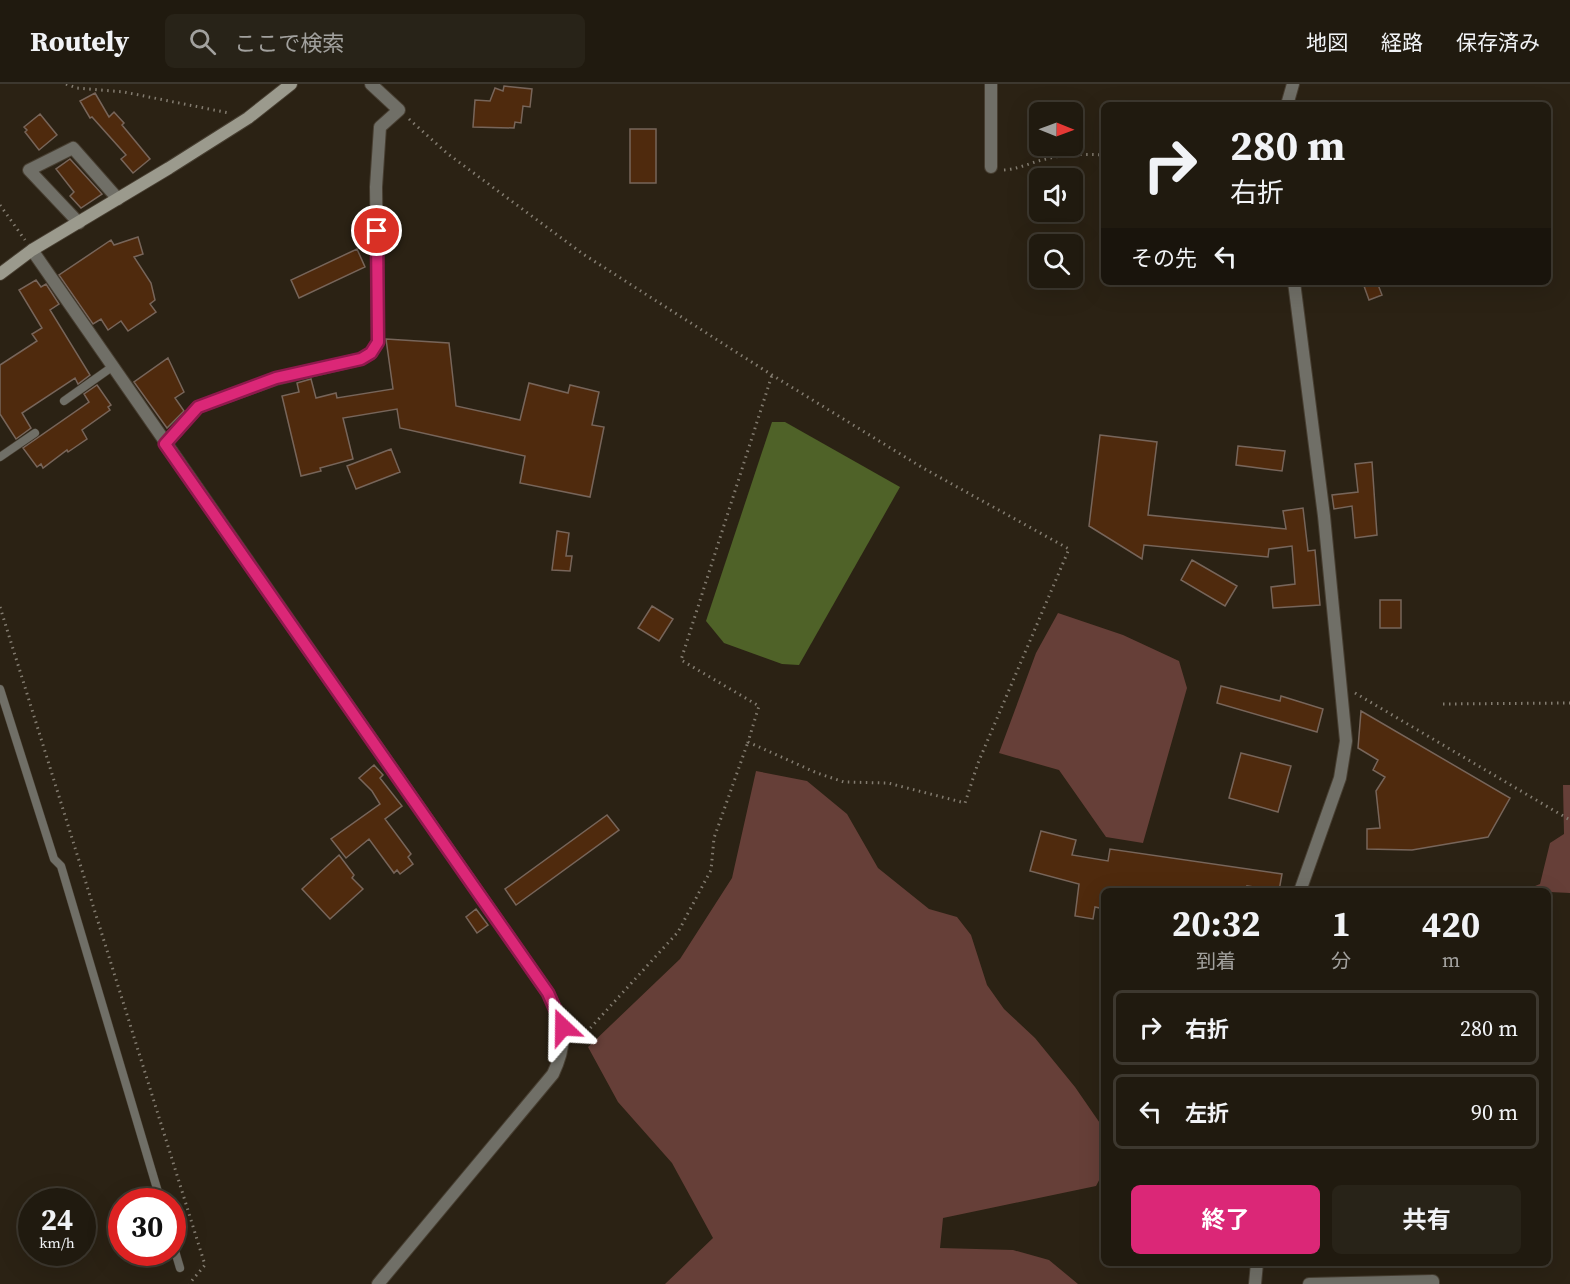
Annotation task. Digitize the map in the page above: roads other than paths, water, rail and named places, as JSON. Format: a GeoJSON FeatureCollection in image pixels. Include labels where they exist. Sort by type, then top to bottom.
{"type":"FeatureCollection","features":[{"type":"Feature","properties":{"kind":"street"},"geometry":{"type":"LineString","coordinates":[[0,274],[32,250],[248,118],[291,84]]}},
{"type":"Feature","properties":{"kind":"street"},"geometry":{"type":"LineString","coordinates":[[165,444],[198,407],[276,378],[361,359],[371,353],[378,342],[376,187],[380,127],[399,110],[371,84]]}},
{"type":"Feature","properties":{"kind":"street"},"geometry":{"type":"LineString","coordinates":[[991,84],[991,167]]}},
{"type":"Feature","properties":{"kind":"street"},"geometry":{"type":"LineString","coordinates":[[1288,102],[1293,84]]}},
{"type":"Feature","properties":{"kind":"street"},"geometry":{"type":"LineString","coordinates":[[79,223],[29,170],[73,148],[118,199]]}},
{"type":"Feature","properties":{"kind":"street"},"geometry":{"type":"LineString","coordinates":[[32,250],[548,993],[563,1027],[561,1058],[553,1074],[378,1284]]}},
{"type":"Feature","properties":{"kind":"street"},"geometry":{"type":"LineString","coordinates":[[1294,285],[1324,516],[1346,741],[1340,778],[1301,888]]}},
{"type":"Feature","properties":{"kind":"street"},"geometry":{"type":"LineString","coordinates":[[1255,1284],[1257,1266]]}},
{"type":"Feature","properties":{"kind":"street"},"geometry":{"type":"LineString","coordinates":[[1309,1284],[1433,1281],[1433,1284]]}},
{"type":"Feature","properties":{"kind":"lane"},"geometry":{"type":"LineString","coordinates":[[64,401],[112,367]]}},
{"type":"Feature","properties":{"kind":"lane"},"geometry":{"type":"LineString","coordinates":[[0,457],[35,434]]}},
{"type":"Feature","properties":{"kind":"lane"},"geometry":{"type":"LineString","coordinates":[[0,689],[54,859],[61,866],[157,1188]]}}]}
